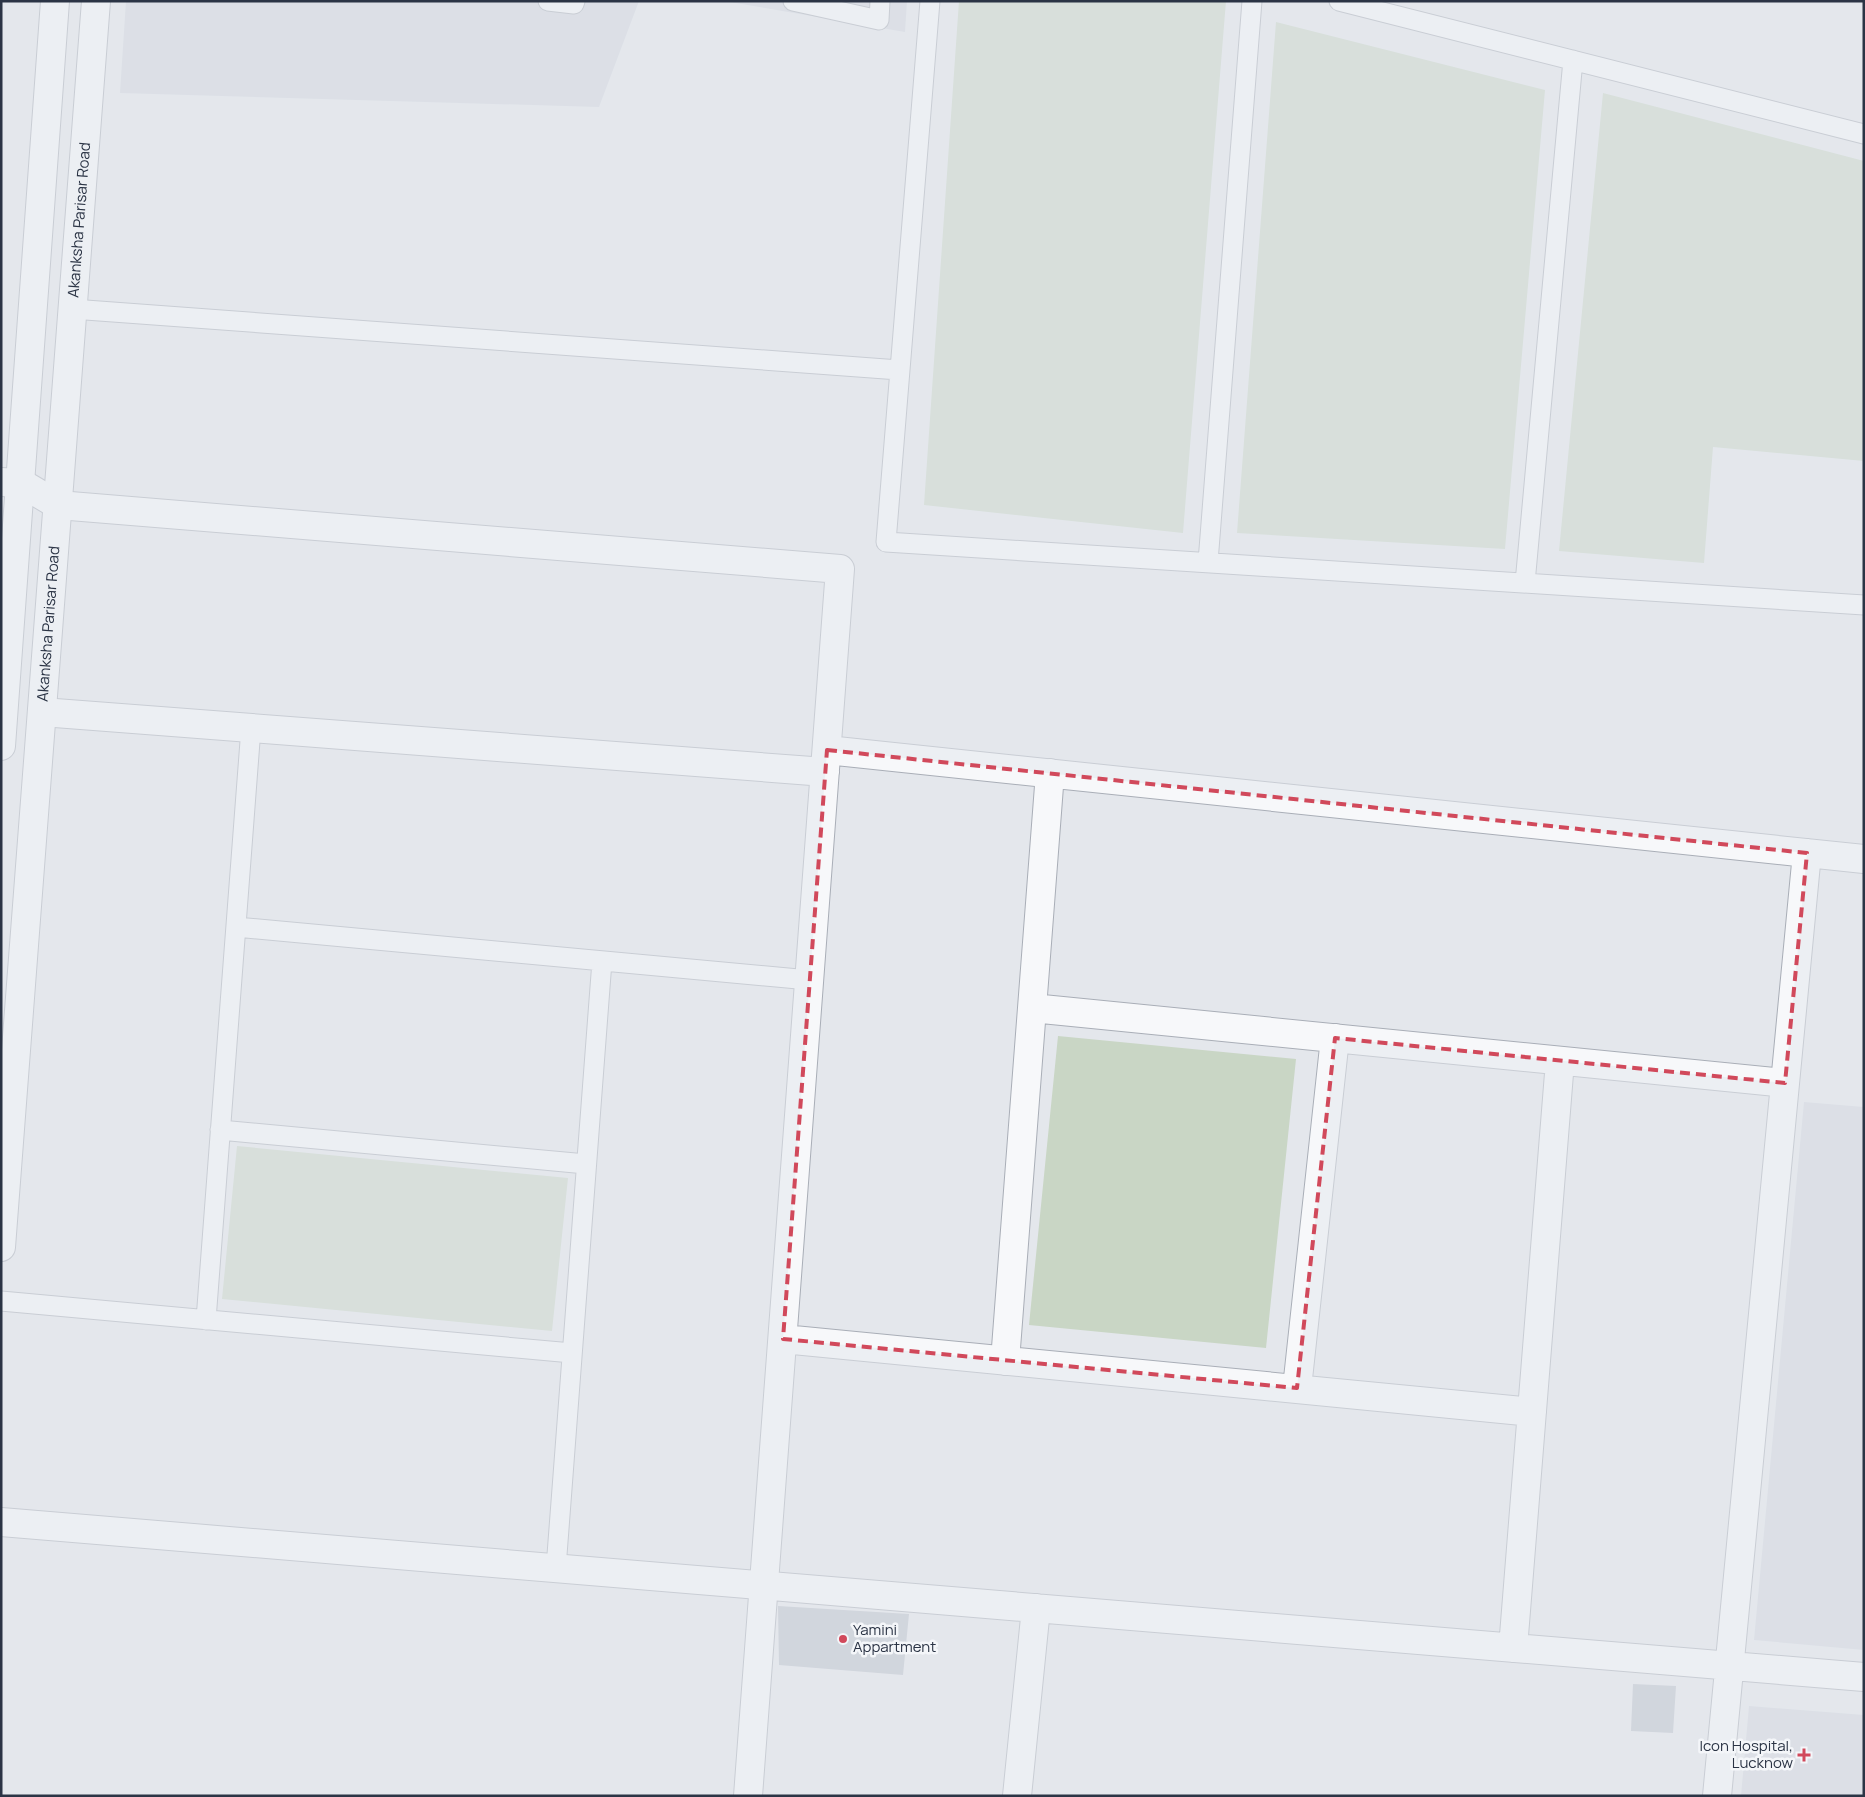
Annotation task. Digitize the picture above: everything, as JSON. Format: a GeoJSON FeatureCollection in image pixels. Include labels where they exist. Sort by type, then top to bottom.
{"type":"FeatureCollection","features":[{"type":"Feature","properties":{"kind":"street"},"geometry":{"type":"LineString","coordinates":[[1,746],[11,482],[55,1]]}},
{"type":"Feature","properties":{"kind":"street","name":"Akanksha Parisar Road"},"geometry":{"type":"LineString","coordinates":[[1,1246],[96,1]]}},
{"type":"Feature","properties":{"kind":"street"},"geometry":{"type":"LineString","coordinates":[[11,482],[58,505],[840,569],[748,1796]]}},
{"type":"Feature","properties":{"kind":"street"},"geometry":{"type":"LineString","coordinates":[[42,712],[251,728],[1050,773],[1864,859]]}},
{"type":"Feature","properties":{"kind":"street"},"geometry":{"type":"LineString","coordinates":[[1005,1360],[1050,773]]}},
{"type":"Feature","properties":{"kind":"street"},"geometry":{"type":"LineString","coordinates":[[1717,1796],[1807,853]]}},
{"type":"Feature","properties":{"kind":"street"},"geometry":{"type":"LineString","coordinates":[[1032,1008],[1785,1083]]}},
{"type":"Feature","properties":{"kind":"street"},"geometry":{"type":"LineString","coordinates":[[1297,1388],[1335,1038]]}},
{"type":"Feature","properties":{"kind":"street"},"geometry":{"type":"LineString","coordinates":[[1513,1648],[1560,1061]]}},
{"type":"Feature","properties":{"kind":"street"},"geometry":{"type":"LineString","coordinates":[[783,1338],[1532,1412]]}},
{"type":"Feature","properties":{"kind":"street"},"geometry":{"type":"LineString","coordinates":[[1,1522],[1864,1677]]}},
{"type":"Feature","properties":{"kind":"street"},"geometry":{"type":"LineString","coordinates":[[1017,1796],[1036,1608]]}},
{"type":"Feature","properties":{"kind":"lane"},"geometry":{"type":"LineString","coordinates":[[548,1],[574,4],[575,1]]}},
{"type":"Feature","properties":{"kind":"lane"},"geometry":{"type":"LineString","coordinates":[[793,1],[878,20],[880,1]]}},
{"type":"Feature","properties":{"kind":"lane"},"geometry":{"type":"LineString","coordinates":[[930,1],[886,542],[1864,605]]}},
{"type":"Feature","properties":{"kind":"lane"},"geometry":{"type":"LineString","coordinates":[[1208,562],[1252,1]]}},
{"type":"Feature","properties":{"kind":"lane"},"geometry":{"type":"LineString","coordinates":[[1339,1],[1864,134]]}},
{"type":"Feature","properties":{"kind":"lane"},"geometry":{"type":"LineString","coordinates":[[1525,583],[1573,60]]}},
{"type":"Feature","properties":{"kind":"lane"},"geometry":{"type":"LineString","coordinates":[[72,309],[899,370]]}},
{"type":"Feature","properties":{"kind":"lane"},"geometry":{"type":"LineString","coordinates":[[206,1320],[251,728]]}},
{"type":"Feature","properties":{"kind":"lane"},"geometry":{"type":"LineString","coordinates":[[236,928],[810,980]]}},
{"type":"Feature","properties":{"kind":"lane"},"geometry":{"type":"LineString","coordinates":[[556,1568],[602,961]]}},
{"type":"Feature","properties":{"kind":"lane"},"geometry":{"type":"LineString","coordinates":[[220,1130],[586,1164]]}},
{"type":"Feature","properties":{"kind":"lane"},"geometry":{"type":"LineString","coordinates":[[1,1301],[572,1352]]}},
{"type":"Feature","properties":{"kind":"highlighted area"},"geometry":{"type":"Polygon","coordinates":[[[827,750],[1807,853],[1785,1083],[1335,1038],[1297,1388],[783,1339],[827,750]]]}},
{"type":"Feature","properties":{"kind":"shaded area"},"geometry":{"type":"Polygon","coordinates":[[[126,1],[639,1],[599,107],[120,93],[126,1]]]}},
{"type":"Feature","properties":{"kind":"shaded area"},"geometry":{"type":"Polygon","coordinates":[[[724,1],[907,1],[905,32],[724,1]]]}},
{"type":"Feature","properties":{"kind":"shaded area"},"geometry":{"type":"Polygon","coordinates":[[[1804,1102],[1864,1107],[1864,1650],[1754,1640],[1804,1102]]]}},
{"type":"Feature","properties":{"kind":"shaded area","name":"Icon Hospital, Lucknow"},"geometry":{"type":"Polygon","coordinates":[[[1749,1706],[1864,1715],[1864,1796],[1741,1796],[1749,1706]]]}},
{"type":"Feature","properties":{"kind":"green space"},"geometry":{"type":"Polygon","coordinates":[[[959,1],[1226,1],[1183,533],[924,505],[959,1]]]}},
{"type":"Feature","properties":{"kind":"green space"},"geometry":{"type":"Polygon","coordinates":[[[1276,22],[1545,90],[1505,549],[1237,533],[1276,22]]]}},
{"type":"Feature","properties":{"kind":"green space"},"geometry":{"type":"Polygon","coordinates":[[[1603,93],[1864,161],[1864,461],[1713,447],[1704,563],[1559,551],[1603,93]]]}},
{"type":"Feature","properties":{"kind":"green space"},"geometry":{"type":"Polygon","coordinates":[[[1058,1036],[1296,1059],[1266,1348],[1029,1325],[1058,1036]]]}},
{"type":"Feature","properties":{"kind":"green space"},"geometry":{"type":"Polygon","coordinates":[[[237,1146],[568,1178],[552,1331],[222,1299],[237,1146]]]}},
{"type":"Feature","properties":{"kind":"building","name":"Yamini Appartment"},"geometry":{"type":"Polygon","coordinates":[[[778,1606],[909,1614],[903,1675],[779,1665],[778,1606]]]}},
{"type":"Feature","properties":{"kind":"building"},"geometry":{"type":"Polygon","coordinates":[[[1633,1684],[1676,1686],[1673,1733],[1631,1731],[1633,1684]]]}},
{"type":"Feature","properties":{"kind":"place","name":"Yamini Appartment"},"geometry":{"type":"Point","coordinates":[843,1639]}},
{"type":"Feature","properties":{"kind":"place","name":"Icon Hospital, Lucknow"},"geometry":{"type":"Point","coordinates":[1804,1755]}}]}
